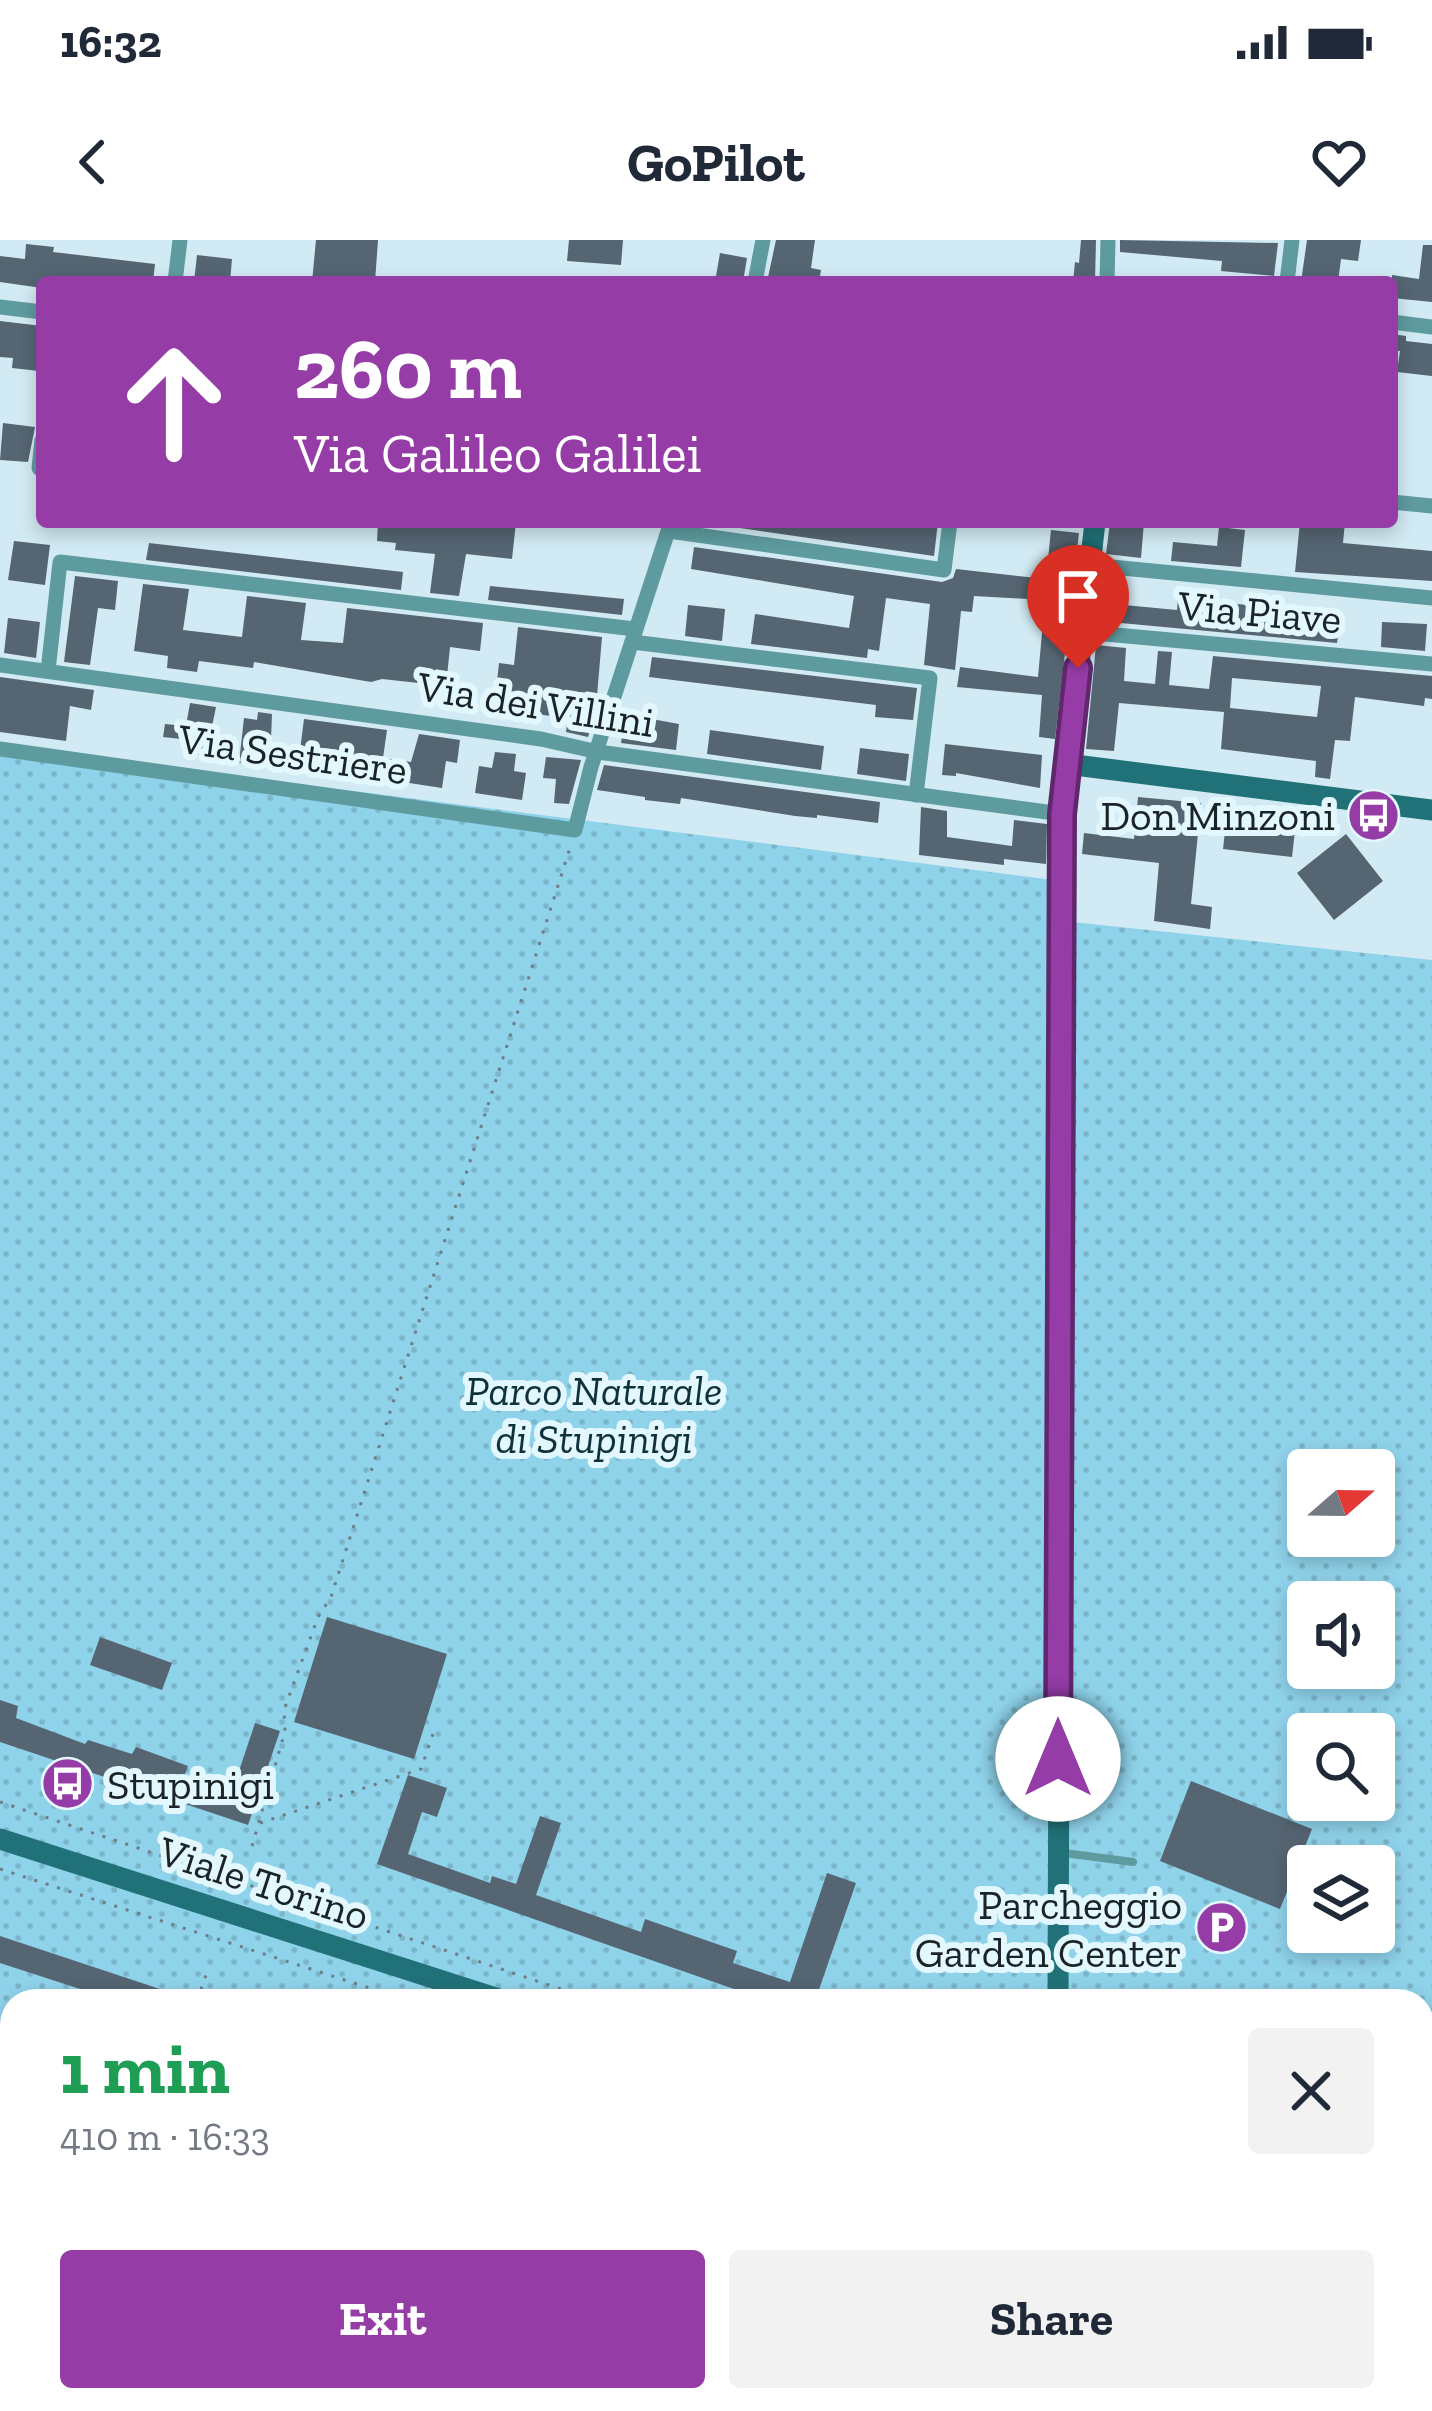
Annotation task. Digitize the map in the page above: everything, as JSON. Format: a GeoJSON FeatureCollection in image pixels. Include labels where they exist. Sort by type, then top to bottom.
{"type":"FeatureCollection","features":[{"type":"Feature","properties":{"kind":"street"},"geometry":{"type":"LineString","coordinates":[[176,276],[180,240]]}},
{"type":"Feature","properties":{"kind":"street"},"geometry":{"type":"LineString","coordinates":[[756,276],[763,240]]}},
{"type":"Feature","properties":{"kind":"street"},"geometry":{"type":"LineString","coordinates":[[1107,276],[1108,240]]}},
{"type":"Feature","properties":{"kind":"street"},"geometry":{"type":"LineString","coordinates":[[1288,276],[1292,240]]}},
{"type":"Feature","properties":{"kind":"street"},"geometry":{"type":"LineString","coordinates":[[0,307],[36,311]]}},
{"type":"Feature","properties":{"kind":"street"},"geometry":{"type":"LineString","coordinates":[[1398,323],[1432,327]]}},
{"type":"Feature","properties":{"kind":"street"},"geometry":{"type":"LineString","coordinates":[[1398,503],[1432,506]]}},
{"type":"Feature","properties":{"kind":"street"},"geometry":{"type":"LineString","coordinates":[[575,830],[669,528]]}},
{"type":"Feature","properties":{"kind":"street"},"geometry":{"type":"LineString","coordinates":[[682,528],[944,570],[949,528]]}},
{"type":"Feature","properties":{"kind":"street"},"geometry":{"type":"LineString","coordinates":[[1058,1989],[1062,814],[1094,528]]}},
{"type":"Feature","properties":{"kind":"street"},"geometry":{"type":"LineString","coordinates":[[48,671],[60,562],[931,678],[916,795]]}},
{"type":"Feature","properties":{"kind":"street"},"geometry":{"type":"LineString","coordinates":[[1091,565],[1432,598]]}},
{"type":"Feature","properties":{"kind":"street","name":"Via Piave"},"geometry":{"type":"LineString","coordinates":[[1083,632],[1432,664]]}},
{"type":"Feature","properties":{"kind":"street","name":"Via dei Villini"},"geometry":{"type":"LineString","coordinates":[[0,665],[1062,814]]}},
{"type":"Feature","properties":{"kind":"street","name":"Via Sestriere"},"geometry":{"type":"LineString","coordinates":[[0,749],[575,830]]}},
{"type":"Feature","properties":{"kind":"street"},"geometry":{"type":"LineString","coordinates":[[1066,764],[1432,810]]}},
{"type":"Feature","properties":{"kind":"street","name":"Viale Torino"},"geometry":{"type":"LineString","coordinates":[[0,1839],[468,1989]]}},
{"type":"Feature","properties":{"kind":"lane"},"geometry":{"type":"LineString","coordinates":[[1058,1852],[1133,1862]]}},
{"type":"Feature","properties":{"kind":"path"},"geometry":{"type":"LineString","coordinates":[[252,1846],[285,1731],[284,1710],[318,1617],[331,1597],[575,830]]}},
{"type":"Feature","properties":{"kind":"path"},"geometry":{"type":"LineString","coordinates":[[259,1823],[421,1769],[434,1734]]}},
{"type":"Feature","properties":{"kind":"path"},"geometry":{"type":"LineString","coordinates":[[0,1802],[560,1989]]}},
{"type":"Feature","properties":{"kind":"path"},"geometry":{"type":"LineString","coordinates":[[0,1868],[373,1989]]}},
{"type":"Feature","properties":{"kind":"path"},"geometry":{"type":"LineString","coordinates":[[201,1989],[206,1975]]}},
{"type":"Feature","properties":{"kind":"green space","name":"Parco Naturale di Stupinigi"},"geometry":{"type":"Polygon","coordinates":[[[0,746],[1053,880],[1053,920],[1432,960],[1432,1989],[0,1989],[0,746]]]}},
{"type":"Feature","properties":{"kind":"building"},"geometry":{"type":"Polygon","coordinates":[[[316,240],[378,240],[375,276],[313,276],[316,240]]]}},
{"type":"Feature","properties":{"kind":"building"},"geometry":{"type":"Polygon","coordinates":[[[569,240],[623,240],[621,265],[567,261],[569,240]]]}},
{"type":"Feature","properties":{"kind":"building"},"geometry":{"type":"Polygon","coordinates":[[[776,240],[815,240],[811,268],[821,270],[820,276],[768,276],[776,240]]]}},
{"type":"Feature","properties":{"kind":"building"},"geometry":{"type":"Polygon","coordinates":[[[1081,240],[1096,240],[1095,276],[1074,276],[1075,262],[1079,263],[1081,240]]]}},
{"type":"Feature","properties":{"kind":"building"},"geometry":{"type":"Polygon","coordinates":[[[1120,240],[1278,243],[1274,276],[1221,271],[1222,261],[1120,252],[1120,240]]]}},
{"type":"Feature","properties":{"kind":"building"},"geometry":{"type":"Polygon","coordinates":[[[1307,240],[1361,240],[1358,261],[1341,259],[1339,276],[1302,276],[1307,240]]]}},
{"type":"Feature","properties":{"kind":"building"},"geometry":{"type":"Polygon","coordinates":[[[26,244],[54,247],[53,252],[155,264],[154,276],[36,276],[36,287],[0,282],[0,256],[25,259],[26,244]]]}},
{"type":"Feature","properties":{"kind":"building"},"geometry":{"type":"Polygon","coordinates":[[[1423,245],[1432,245],[1432,302],[1398,299],[1398,276],[1392,275],[1419,279],[1423,245]]]}},
{"type":"Feature","properties":{"kind":"building"},"geometry":{"type":"Polygon","coordinates":[[[720,253],[747,258],[744,276],[716,276],[720,253]]]}},
{"type":"Feature","properties":{"kind":"building"},"geometry":{"type":"Polygon","coordinates":[[[197,255],[232,259],[231,276],[195,276],[197,255]]]}},
{"type":"Feature","properties":{"kind":"building"},"geometry":{"type":"Polygon","coordinates":[[[0,321],[36,325],[36,371],[12,368],[13,358],[0,357],[0,321]]]}},
{"type":"Feature","properties":{"kind":"building"},"geometry":{"type":"Polygon","coordinates":[[[1398,335],[1406,336],[1406,341],[1432,344],[1432,376],[1398,372],[1398,335]]]}},
{"type":"Feature","properties":{"kind":"building"},"geometry":{"type":"Polygon","coordinates":[[[3,423],[35,427],[28,462],[0,460],[3,423]]]}},
{"type":"Feature","properties":{"kind":"building"},"geometry":{"type":"Polygon","coordinates":[[[378,528],[515,528],[512,559],[466,554],[459,596],[430,593],[435,554],[395,550],[396,543],[377,541],[378,528]]]}},
{"type":"Feature","properties":{"kind":"building"},"geometry":{"type":"Polygon","coordinates":[[[740,528],[937,528],[934,556],[740,528]]]}},
{"type":"Feature","properties":{"kind":"building"},"geometry":{"type":"Polygon","coordinates":[[[1109,528],[1144,528],[1141,558],[1106,554],[1109,528]]]}},
{"type":"Feature","properties":{"kind":"building"},"geometry":{"type":"Polygon","coordinates":[[[1219,528],[1245,530],[1241,567],[1171,561],[1173,542],[1217,546],[1219,528]]]}},
{"type":"Feature","properties":{"kind":"building"},"geometry":{"type":"Polygon","coordinates":[[[1299,528],[1344,528],[1343,543],[1432,551],[1432,581],[1295,572],[1299,528]]]}},
{"type":"Feature","properties":{"kind":"building"},"geometry":{"type":"Polygon","coordinates":[[[1051,530],[1079,533],[1055,739],[1039,737],[1042,695],[957,687],[960,667],[1038,677],[1045,600],[974,596],[972,612],[961,611],[955,670],[924,665],[930,604],[886,598],[879,651],[868,649],[867,658],[751,644],[755,614],[849,628],[854,596],[691,569],[694,547],[942,582],[953,578],[956,569],[1046,579],[1051,530]]]}},
{"type":"Feature","properties":{"kind":"building"},"geometry":{"type":"Polygon","coordinates":[[[14,541],[50,545],[45,585],[8,580],[14,541]]]}},
{"type":"Feature","properties":{"kind":"building"},"geometry":{"type":"Polygon","coordinates":[[[149,543],[403,572],[401,590],[146,560],[149,543]]]}},
{"type":"Feature","properties":{"kind":"building"},"geometry":{"type":"Polygon","coordinates":[[[75,576],[118,581],[115,610],[98,608],[90,665],[64,662],[75,576]]]}},
{"type":"Feature","properties":{"kind":"building"},"geometry":{"type":"Polygon","coordinates":[[[1104,578],[1126,580],[1124,605],[1177,610],[1178,599],[1341,613],[1337,643],[1099,621],[1104,578]]]}},
{"type":"Feature","properties":{"kind":"building"},"geometry":{"type":"Polygon","coordinates":[[[143,584],[189,589],[183,630],[242,637],[247,596],[306,603],[301,640],[343,643],[347,608],[483,623],[480,651],[450,647],[446,686],[371,682],[254,662],[253,668],[199,661],[197,672],[167,668],[168,656],[134,651],[143,584]]]}},
{"type":"Feature","properties":{"kind":"building"},"geometry":{"type":"Polygon","coordinates":[[[490,586],[624,599],[622,615],[488,600],[490,586]]]}},
{"type":"Feature","properties":{"kind":"building"},"geometry":{"type":"Polygon","coordinates":[[[688,605],[725,609],[722,641],[685,636],[688,605]]]}},
{"type":"Feature","properties":{"kind":"building"},"geometry":{"type":"Polygon","coordinates":[[[8,618],[40,622],[36,658],[4,653],[8,618]]]}},
{"type":"Feature","properties":{"kind":"building"},"geometry":{"type":"Polygon","coordinates":[[[1382,622],[1427,624],[1425,651],[1381,647],[1382,622]]]}},
{"type":"Feature","properties":{"kind":"building"},"geometry":{"type":"Polygon","coordinates":[[[518,627],[602,637],[597,696],[601,697],[588,737],[566,732],[568,718],[494,709],[499,663],[514,665],[518,627]]]}},
{"type":"Feature","properties":{"kind":"building"},"geometry":{"type":"Polygon","coordinates":[[[1096,645],[1126,648],[1124,681],[1155,684],[1158,651],[1172,652],[1169,685],[1209,689],[1213,656],[1432,676],[1432,699],[1425,698],[1424,706],[1355,697],[1350,741],[1335,740],[1330,779],[1315,777],[1316,761],[1221,749],[1224,712],[1119,703],[1114,751],[1086,749],[1096,645]],[[1232,678],[1230,708],[1317,717],[1321,686],[1232,678]]]}},
{"type":"Feature","properties":{"kind":"building"},"geometry":{"type":"Polygon","coordinates":[[[652,657],[917,688],[913,720],[875,717],[876,705],[649,677],[652,657]]]}},
{"type":"Feature","properties":{"kind":"building"},"geometry":{"type":"Polygon","coordinates":[[[0,677],[94,690],[91,710],[70,706],[66,741],[0,732],[0,677]]]}},
{"type":"Feature","properties":{"kind":"building"},"geometry":{"type":"Polygon","coordinates":[[[190,703],[216,707],[206,756],[188,754],[190,740],[163,737],[165,724],[186,726],[190,703]]]}},
{"type":"Feature","properties":{"kind":"building"},"geometry":{"type":"Polygon","coordinates":[[[258,712],[272,714],[270,766],[239,763],[244,718],[257,720],[258,712]]]}},
{"type":"Feature","properties":{"kind":"building"},"geometry":{"type":"Polygon","coordinates":[[[625,714],[679,724],[676,750],[621,743],[625,714]]]}},
{"type":"Feature","properties":{"kind":"building"},"geometry":{"type":"Polygon","coordinates":[[[304,719],[387,730],[383,758],[411,762],[419,734],[460,740],[457,763],[446,761],[442,788],[298,766],[304,719]]]}},
{"type":"Feature","properties":{"kind":"building"},"geometry":{"type":"Polygon","coordinates":[[[710,730],[824,746],[821,770],[707,754],[710,730]]]}},
{"type":"Feature","properties":{"kind":"building"},"geometry":{"type":"Polygon","coordinates":[[[945,744],[1042,755],[1040,788],[956,773],[942,775],[945,744]]]}},
{"type":"Feature","properties":{"kind":"building"},"geometry":{"type":"Polygon","coordinates":[[[860,748],[909,754],[906,781],[857,774],[860,748]]]}},
{"type":"Feature","properties":{"kind":"building"},"geometry":{"type":"Polygon","coordinates":[[[495,752],[516,754],[514,771],[526,773],[522,800],[475,793],[479,766],[492,768],[495,752]]]}},
{"type":"Feature","properties":{"kind":"building"},"geometry":{"type":"Polygon","coordinates":[[[546,757],[581,760],[569,804],[554,803],[556,779],[543,778],[546,757]]]}},
{"type":"Feature","properties":{"kind":"building"},"geometry":{"type":"Polygon","coordinates":[[[604,765],[880,802],[878,823],[681,798],[680,804],[645,800],[597,790],[604,765]]]}},
{"type":"Feature","properties":{"kind":"building"},"geometry":{"type":"Polygon","coordinates":[[[1138,797],[1201,803],[1191,904],[1212,907],[1210,929],[1154,921],[1159,863],[1082,854],[1084,833],[1134,839],[1138,797]]]}},
{"type":"Feature","properties":{"kind":"building"},"geometry":{"type":"Polygon","coordinates":[[[1228,805],[1297,813],[1292,857],[1223,849],[1228,805]]]}},
{"type":"Feature","properties":{"kind":"building"},"geometry":{"type":"Polygon","coordinates":[[[921,807],[947,811],[947,837],[1012,846],[1014,820],[1047,824],[1046,864],[1004,859],[1004,865],[919,855],[921,807]]]}},
{"type":"Feature","properties":{"kind":"building"},"geometry":{"type":"Polygon","coordinates":[[[1346,834],[1383,881],[1334,920],[1297,873],[1346,834]]]}},
{"type":"Feature","properties":{"kind":"building"},"geometry":{"type":"Polygon","coordinates":[[[327,1617],[447,1654],[414,1759],[294,1722],[327,1617]]]}},
{"type":"Feature","properties":{"kind":"building"},"geometry":{"type":"Polygon","coordinates":[[[100,1637],[172,1663],[162,1690],[90,1665],[100,1637]]]}},
{"type":"Feature","properties":{"kind":"building"},"geometry":{"type":"Polygon","coordinates":[[[0,1700],[18,1706],[16,1718],[85,1744],[88,1740],[132,1754],[136,1747],[188,1766],[183,1779],[218,1791],[221,1785],[233,1789],[255,1723],[280,1731],[248,1825],[0,1742],[0,1700]]]}},
{"type":"Feature","properties":{"kind":"building"},"geometry":{"type":"Polygon","coordinates":[[[408,1775],[447,1788],[437,1817],[422,1812],[408,1854],[490,1883],[492,1876],[516,1884],[540,1816],[561,1823],[536,1895],[641,1932],[645,1919],[737,1951],[733,1963],[790,1982],[827,1873],[856,1883],[819,1989],[734,1989],[377,1864],[408,1775]]]}},
{"type":"Feature","properties":{"kind":"building"},"geometry":{"type":"Polygon","coordinates":[[[1191,1781],[1312,1829],[1306,1845],[1287,1845],[1287,1892],[1280,1909],[1160,1861],[1191,1781]]]}},
{"type":"Feature","properties":{"kind":"building"},"geometry":{"type":"Polygon","coordinates":[[[0,1936],[160,1989],[80,1989],[0,1963],[0,1936]]]}},
{"type":"Feature","properties":{"kind":"place","name":"Don Minzoni"},"geometry":{"type":"Point","coordinates":[1374,815]}},
{"type":"Feature","properties":{"kind":"place","name":"Stupinigi"},"geometry":{"type":"Point","coordinates":[68,1784]}},
{"type":"Feature","properties":{"kind":"place","name":"Parcheggio Garden Center"},"geometry":{"type":"Point","coordinates":[1221,1928]}},
{"type":"Feature","properties":{"kind":"route"},"geometry":{"type":"LineString","coordinates":[[1058,1759],[1062,814],[1078,668]]}}]}
